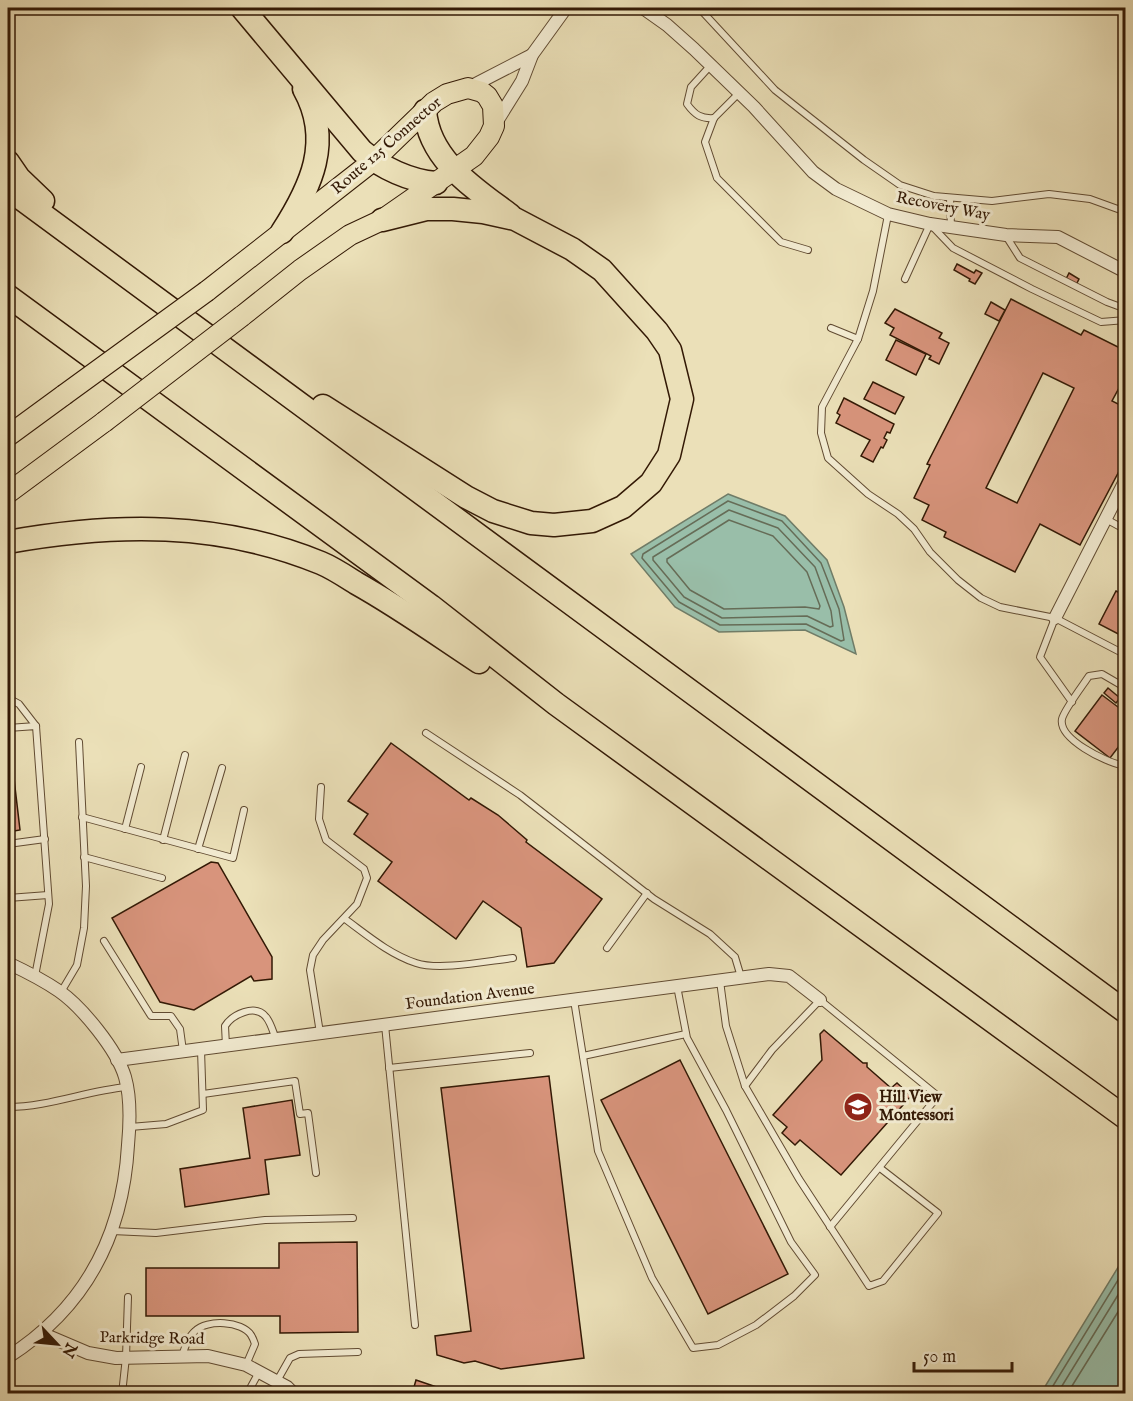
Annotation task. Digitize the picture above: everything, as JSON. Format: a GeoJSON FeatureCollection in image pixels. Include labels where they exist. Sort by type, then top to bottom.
{"type":"FeatureCollection","features":[{"type":"Feature","properties":{"kind":"highway"},"geometry":{"type":"LineString","coordinates":[[238,360],[267,372],[294,388],[466,496],[493,511],[531,523],[554,525],[591,521],[623,507],[651,483],[669,455],[682,399],[670,350],[657,331],[602,270],[572,249],[515,219],[474,188],[445,176],[422,182],[373,161],[362,151],[242,8]]}},
{"type":"Feature","properties":{"kind":"highway"},"geometry":{"type":"LineString","coordinates":[[282,232],[299,205],[315,169],[318,144],[311,101],[292,67]]}},
{"type":"Feature","properties":{"kind":"highway"},"geometry":{"type":"LineString","coordinates":[[8,493],[104,422],[300,270],[350,235],[382,220],[474,156],[489,137],[494,126],[493,106],[482,92],[468,88]]}},
{"type":"Feature","properties":{"kind":"highway","name":"Route 125 Connector"},"geometry":{"type":"LineString","coordinates":[[8,436],[207,291],[331,196],[447,94],[468,88]]}},
{"type":"Feature","properties":{"kind":"highway"},"geometry":{"type":"LineString","coordinates":[[425,111],[428,130],[445,176]]}},
{"type":"Feature","properties":{"kind":"highway"},"geometry":{"type":"LineString","coordinates":[[8,162],[19,178],[57,215],[77,242]]}},
{"type":"Feature","properties":{"kind":"highway"},"geometry":{"type":"LineString","coordinates":[[8,189],[1125,1012]]}},
{"type":"Feature","properties":{"kind":"highway"},"geometry":{"type":"LineString","coordinates":[[382,220],[426,209],[453,208],[515,219]]}},
{"type":"Feature","properties":{"kind":"highway"},"geometry":{"type":"LineString","coordinates":[[8,296],[422,600],[556,704],[1125,1118]]}},
{"type":"Feature","properties":{"kind":"highway"},"geometry":{"type":"LineString","coordinates":[[8,542],[45,535],[152,528],[228,535],[270,545],[323,564],[439,634],[478,662],[556,704]]}},
{"type":"Feature","properties":{"kind":"street"},"geometry":{"type":"LineString","coordinates":[[494,126],[522,81],[532,55],[566,8]]}},
{"type":"Feature","properties":{"kind":"street","name":"Recovery Way"},"geometry":{"type":"LineString","coordinates":[[643,8],[667,25],[711,65],[813,172],[836,189],[888,214],[930,224],[1006,235],[1058,237],[1125,274]]}},
{"type":"Feature","properties":{"kind":"street"},"geometry":{"type":"LineString","coordinates":[[468,88],[532,55]]}},
{"type":"Feature","properties":{"kind":"street"},"geometry":{"type":"LineString","coordinates":[[1055,618],[1125,479]]}},
{"type":"Feature","properties":{"kind":"street"},"geometry":{"type":"LineString","coordinates":[[8,963],[61,992],[95,1029],[117,1060],[125,1077],[129,1127],[123,1196],[112,1231],[98,1261],[79,1293],[30,1343],[8,1357]]}},
{"type":"Feature","properties":{"kind":"street","name":"Foundation Avenue"},"geometry":{"type":"LineString","coordinates":[[117,1060],[769,974],[789,976],[820,1000]]}},
{"type":"Feature","properties":{"kind":"street","name":"Parkridge Road"},"geometry":{"type":"LineString","coordinates":[[41,1333],[88,1353],[116,1358],[208,1356],[246,1365],[287,1387],[294,1394]]}},
{"type":"Feature","properties":{"kind":"lane"},"geometry":{"type":"LineString","coordinates":[[699,8],[775,90],[864,160],[900,185],[934,196],[950,198],[992,201],[1048,194],[1090,199],[1125,212]]}},
{"type":"Feature","properties":{"kind":"lane"},"geometry":{"type":"LineString","coordinates":[[711,65],[691,87],[687,104],[694,114],[704,118],[714,118]]}},
{"type":"Feature","properties":{"kind":"lane"},"geometry":{"type":"LineString","coordinates":[[739,93],[714,118],[705,142],[717,178],[781,242],[808,250]]}},
{"type":"Feature","properties":{"kind":"lane"},"geometry":{"type":"LineString","coordinates":[[950,198],[951,227]]}},
{"type":"Feature","properties":{"kind":"lane"},"geometry":{"type":"LineString","coordinates":[[888,214],[873,291],[858,339],[822,407],[821,433],[828,458],[868,494],[898,514],[914,529],[930,552],[958,580],[981,598],[1000,607],[1055,618],[1125,655]]}},
{"type":"Feature","properties":{"kind":"lane"},"geometry":{"type":"LineString","coordinates":[[905,279],[930,224],[953,248],[1032,289],[1101,322],[1125,320]]}},
{"type":"Feature","properties":{"kind":"lane"},"geometry":{"type":"LineString","coordinates":[[1006,235],[1020,258],[1125,309]]}},
{"type":"Feature","properties":{"kind":"lane"},"geometry":{"type":"LineString","coordinates":[[831,328],[858,339]]}},
{"type":"Feature","properties":{"kind":"lane"},"geometry":{"type":"LineString","coordinates":[[1105,519],[1125,530]]}},
{"type":"Feature","properties":{"kind":"lane"},"geometry":{"type":"LineString","coordinates":[[1055,618],[1040,657],[1072,702]]}},
{"type":"Feature","properties":{"kind":"lane"},"geometry":{"type":"LineString","coordinates":[[1125,688],[1102,674],[1089,676],[1062,719],[1063,730],[1078,744],[1108,762],[1121,765],[1125,762]]}},
{"type":"Feature","properties":{"kind":"lane"},"geometry":{"type":"LineString","coordinates":[[8,698],[19,704],[36,726],[48,895],[44,938],[35,976]]}},
{"type":"Feature","properties":{"kind":"lane"},"geometry":{"type":"LineString","coordinates":[[8,728],[36,726]]}},
{"type":"Feature","properties":{"kind":"lane"},"geometry":{"type":"LineString","coordinates":[[426,734],[520,795],[646,893],[710,933],[735,957],[741,978]]}},
{"type":"Feature","properties":{"kind":"lane"},"geometry":{"type":"LineString","coordinates":[[61,992],[77,965],[84,928],[86,886],[79,742]]}},
{"type":"Feature","properties":{"kind":"lane"},"geometry":{"type":"LineString","coordinates":[[162,840],[185,755]]}},
{"type":"Feature","properties":{"kind":"lane"},"geometry":{"type":"LineString","coordinates":[[125,829],[141,767]]}},
{"type":"Feature","properties":{"kind":"lane"},"geometry":{"type":"LineString","coordinates":[[198,849],[222,768]]}},
{"type":"Feature","properties":{"kind":"lane"},"geometry":{"type":"LineString","coordinates":[[320,1033],[310,970],[313,955],[323,939],[345,919],[357,904],[367,878],[364,869],[326,840],[319,819],[321,787]]}},
{"type":"Feature","properties":{"kind":"lane"},"geometry":{"type":"LineString","coordinates":[[82,817],[233,858],[244,810]]}},
{"type":"Feature","properties":{"kind":"lane"},"geometry":{"type":"LineString","coordinates":[[8,844],[45,839]]}},
{"type":"Feature","properties":{"kind":"lane"},"geometry":{"type":"LineString","coordinates":[[84,857],[162,878]]}},
{"type":"Feature","properties":{"kind":"lane"},"geometry":{"type":"LineString","coordinates":[[608,948],[646,893]]}},
{"type":"Feature","properties":{"kind":"lane"},"geometry":{"type":"LineString","coordinates":[[8,898],[48,895]]}},
{"type":"Feature","properties":{"kind":"lane"},"geometry":{"type":"LineString","coordinates":[[345,919],[392,952],[417,963],[435,966],[513,958]]}},
{"type":"Feature","properties":{"kind":"lane"},"geometry":{"type":"LineString","coordinates":[[104,941],[151,1016],[171,1016],[180,1029],[183,1052]]}},
{"type":"Feature","properties":{"kind":"lane"},"geometry":{"type":"LineString","coordinates":[[720,981],[726,1026],[745,1086],[799,1179],[869,1286],[883,1281],[938,1213],[880,1168]]}},
{"type":"Feature","properties":{"kind":"lane"},"geometry":{"type":"LineString","coordinates":[[574,1000],[598,1150],[652,1278],[693,1348],[718,1346],[756,1325],[794,1296],[815,1275],[791,1242],[686,1034],[677,986]]}},
{"type":"Feature","properties":{"kind":"lane"},"geometry":{"type":"LineString","coordinates":[[745,1086],[772,1050],[820,1000],[938,1096],[830,1227]]}},
{"type":"Feature","properties":{"kind":"lane"},"geometry":{"type":"LineString","coordinates":[[226,1046],[225,1026],[234,1016],[247,1012],[262,1013],[267,1018],[276,1039]]}},
{"type":"Feature","properties":{"kind":"lane"},"geometry":{"type":"LineString","coordinates":[[385,1025],[415,1325]]}},
{"type":"Feature","properties":{"kind":"lane"},"geometry":{"type":"LineString","coordinates":[[583,1056],[686,1034]]}},
{"type":"Feature","properties":{"kind":"lane"},"geometry":{"type":"LineString","coordinates":[[129,1127],[166,1124],[203,1110],[201,1049]]}},
{"type":"Feature","properties":{"kind":"lane"},"geometry":{"type":"LineString","coordinates":[[389,1068],[530,1053]]}},
{"type":"Feature","properties":{"kind":"lane"},"geometry":{"type":"LineString","coordinates":[[203,1094],[296,1081],[300,1114],[308,1113],[316,1173]]}},
{"type":"Feature","properties":{"kind":"lane"},"geometry":{"type":"LineString","coordinates":[[8,1107],[42,1104],[102,1090],[126,1087]]}},
{"type":"Feature","properties":{"kind":"lane"},"geometry":{"type":"LineString","coordinates":[[112,1231],[156,1233],[265,1220],[353,1218]]}},
{"type":"Feature","properties":{"kind":"lane"},"geometry":{"type":"LineString","coordinates":[[122,1394],[128,1298]]}},
{"type":"Feature","properties":{"kind":"lane"},"geometry":{"type":"LineString","coordinates":[[182,1356],[195,1330],[211,1324],[225,1324],[240,1327],[251,1334],[255,1344],[246,1365]]}},
{"type":"Feature","properties":{"kind":"lane"},"geometry":{"type":"LineString","coordinates":[[277,1382],[290,1358],[299,1354],[358,1352]]}},
{"type":"Feature","properties":{"kind":"lane"},"geometry":{"type":"LineString","coordinates":[[247,1394],[259,1372]]}},
{"type":"Feature","properties":{"kind":"water"},"geometry":{"type":"Polygon","coordinates":[[[728,494],[785,516],[827,560],[844,607],[856,654],[805,630],[719,632],[675,607],[631,554],[728,494]]]}},
{"type":"Feature","properties":{"kind":"water"},"geometry":{"type":"Polygon","coordinates":[[[1125,1256],[1125,1393],[1041,1393],[1125,1256]]]}},
{"type":"Feature","properties":{"kind":"building"},"geometry":{"type":"Polygon","coordinates":[[[957,264],[974,273],[976,270],[982,273],[975,284],[954,270],[957,264]]]}},
{"type":"Feature","properties":{"kind":"building"},"geometry":{"type":"Polygon","coordinates":[[[1069,273],[1079,279],[1076,285],[1066,279],[1069,273]]]}},
{"type":"Feature","properties":{"kind":"building"},"geometry":{"type":"Polygon","coordinates":[[[1011,299],[1081,335],[1084,330],[1126,351],[1126,375],[1112,401],[1126,408],[1126,458],[1080,545],[1040,524],[1015,572],[944,537],[946,532],[922,520],[929,505],[914,498],[930,465],[927,464],[1011,299]],[[1043,373],[986,488],[1017,503],[1074,388],[1043,373]]]}},
{"type":"Feature","properties":{"kind":"building"},"geometry":{"type":"Polygon","coordinates":[[[991,302],[1005,310],[999,321],[985,314],[991,302]]]}},
{"type":"Feature","properties":{"kind":"building"},"geometry":{"type":"Polygon","coordinates":[[[895,309],[942,333],[939,338],[949,343],[939,364],[929,359],[931,356],[890,335],[894,328],[885,323],[895,309]]]}},
{"type":"Feature","properties":{"kind":"building"},"geometry":{"type":"Polygon","coordinates":[[[896,340],[926,354],[916,375],[886,360],[896,340]]]}},
{"type":"Feature","properties":{"kind":"building"},"geometry":{"type":"Polygon","coordinates":[[[873,382],[904,397],[895,414],[864,399],[873,382]]]}},
{"type":"Feature","properties":{"kind":"building"},"geometry":{"type":"Polygon","coordinates":[[[844,398],[894,424],[890,433],[887,432],[884,438],[887,440],[873,462],[861,456],[870,440],[836,423],[840,415],[837,413],[844,398]]]}},
{"type":"Feature","properties":{"kind":"building"},"geometry":{"type":"Polygon","coordinates":[[[1116,591],[1126,596],[1126,638],[1099,624],[1116,591]]]}},
{"type":"Feature","properties":{"kind":"building"},"geometry":{"type":"Polygon","coordinates":[[[1108,688],[1120,698],[1116,703],[1104,693],[1108,688]]]}},
{"type":"Feature","properties":{"kind":"building"},"geometry":{"type":"Polygon","coordinates":[[[1102,695],[1126,713],[1126,737],[1110,758],[1075,731],[1102,695]]]}},
{"type":"Feature","properties":{"kind":"building"},"geometry":{"type":"Polygon","coordinates":[[[391,743],[469,800],[471,798],[498,815],[527,840],[526,842],[602,899],[554,963],[527,967],[521,928],[483,901],[456,939],[378,881],[392,862],[354,834],[368,814],[348,801],[391,743]]]}},
{"type":"Feature","properties":{"kind":"building"},"geometry":{"type":"Polygon","coordinates":[[[8,753],[11,753],[20,830],[8,832],[8,753]]]}},
{"type":"Feature","properties":{"kind":"building"},"geometry":{"type":"Polygon","coordinates":[[[211,862],[218,863],[272,957],[272,979],[254,981],[251,976],[194,1010],[160,1002],[112,918],[211,862]]]}},
{"type":"Feature","properties":{"kind":"building"},"geometry":{"type":"Polygon","coordinates":[[[824,1030],[863,1063],[867,1063],[867,1067],[891,1088],[897,1083],[911,1096],[841,1175],[800,1140],[795,1145],[782,1133],[787,1127],[773,1115],[822,1060],[820,1034],[824,1030]]]}},
{"type":"Feature","properties":{"kind":"building"},"geometry":{"type":"Polygon","coordinates":[[[680,1060],[788,1274],[708,1314],[601,1100],[680,1060]]]}},
{"type":"Feature","properties":{"kind":"building"},"geometry":{"type":"Polygon","coordinates":[[[549,1076],[584,1358],[501,1369],[475,1361],[464,1363],[437,1355],[435,1336],[471,1331],[441,1088],[549,1076]]]}},
{"type":"Feature","properties":{"kind":"building"},"geometry":{"type":"Polygon","coordinates":[[[292,1100],[300,1155],[265,1160],[269,1194],[185,1207],[180,1169],[250,1158],[243,1108],[292,1100]]]}},
{"type":"Feature","properties":{"kind":"building"},"geometry":{"type":"Polygon","coordinates":[[[357,1242],[358,1332],[280,1333],[280,1316],[146,1316],[146,1268],[279,1268],[279,1243],[357,1242]]]}},
{"type":"Feature","properties":{"kind":"building"},"geometry":{"type":"Polygon","coordinates":[[[416,1380],[457,1394],[412,1394],[416,1380]]]}},
{"type":"Feature","properties":{"kind":"place","name":"Hill View Montessori"},"geometry":{"type":"Point","coordinates":[858,1107]}}]}
